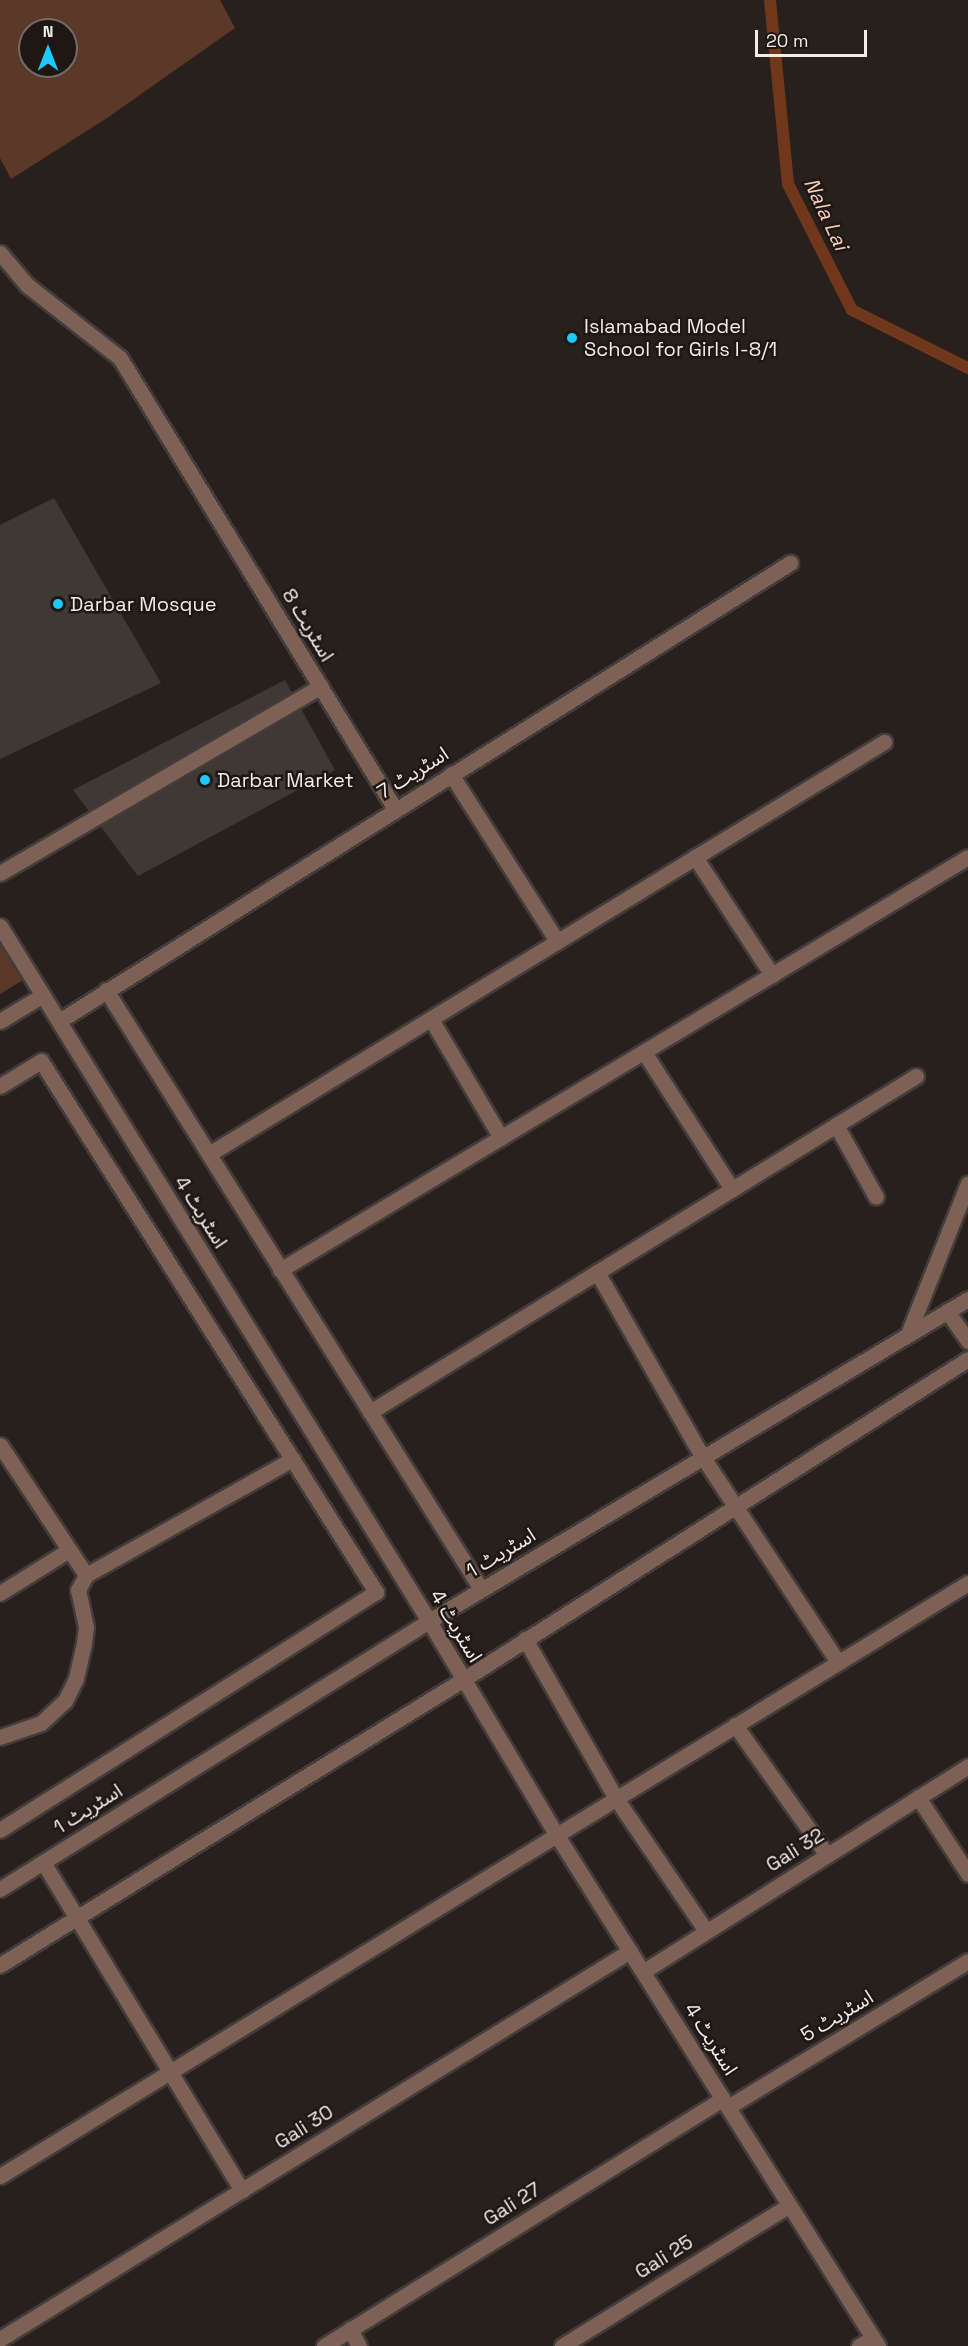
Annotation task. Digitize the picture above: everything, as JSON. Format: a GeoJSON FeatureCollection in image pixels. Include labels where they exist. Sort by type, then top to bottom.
{"type":"FeatureCollection","features":[{"type":"Feature","properties":{"kind":"street","name":"اسٹریٹ 8"},"geometry":{"type":"LineString","coordinates":[[0,253],[27,285],[120,358],[395,809]]}},
{"type":"Feature","properties":{"kind":"street","name":"اسٹریٹ 7"},"geometry":{"type":"LineString","coordinates":[[58,1021],[790,563]]}},
{"type":"Feature","properties":{"kind":"street"},"geometry":{"type":"LineString","coordinates":[[0,873],[321,686]]}},
{"type":"Feature","properties":{"kind":"street"},"geometry":{"type":"LineString","coordinates":[[209,1154],[884,742]]}},
{"type":"Feature","properties":{"kind":"street"},"geometry":{"type":"LineString","coordinates":[[451,774],[558,941]]}},
{"type":"Feature","properties":{"kind":"street"},"geometry":{"type":"LineString","coordinates":[[695,857],[772,975]]}},
{"type":"Feature","properties":{"kind":"street"},"geometry":{"type":"LineString","coordinates":[[280,1270],[968,857]]}},
{"type":"Feature","properties":{"kind":"street","name":"اسٹریٹ 4"},"geometry":{"type":"LineString","coordinates":[[0,926],[429,1620],[556,1834],[875,2342]]}},
{"type":"Feature","properties":{"kind":"street"},"geometry":{"type":"LineString","coordinates":[[106,990],[481,1589]]}},
{"type":"Feature","properties":{"kind":"street"},"geometry":{"type":"LineString","coordinates":[[0,1021],[43,995]]}},
{"type":"Feature","properties":{"kind":"street"},"geometry":{"type":"LineString","coordinates":[[430,1019],[501,1138]]}},
{"type":"Feature","properties":{"kind":"street"},"geometry":{"type":"LineString","coordinates":[[644,1052],[732,1189]]}},
{"type":"Feature","properties":{"kind":"street"},"geometry":{"type":"LineString","coordinates":[[0,1086],[41,1061],[376,1592],[0,1830]]}},
{"type":"Feature","properties":{"kind":"street"},"geometry":{"type":"LineString","coordinates":[[370,1412],[916,1076]]}},
{"type":"Feature","properties":{"kind":"street"},"geometry":{"type":"LineString","coordinates":[[836,1125],[876,1197]]}},
{"type":"Feature","properties":{"kind":"street"},"geometry":{"type":"LineString","coordinates":[[908,1334],[968,1183]]}},
{"type":"Feature","properties":{"kind":"street"},"geometry":{"type":"LineString","coordinates":[[597,1272],[702,1455],[738,1505],[838,1662]]}},
{"type":"Feature","properties":{"kind":"street","name":"اسٹریٹ 1"},"geometry":{"type":"LineString","coordinates":[[0,1889],[429,1620],[702,1455],[968,1299]]}},
{"type":"Feature","properties":{"kind":"street"},"geometry":{"type":"LineString","coordinates":[[947,1311],[968,1341]]}},
{"type":"Feature","properties":{"kind":"street"},"geometry":{"type":"LineString","coordinates":[[0,1965],[464,1679],[968,1359]]}},
{"type":"Feature","properties":{"kind":"street"},"geometry":{"type":"LineString","coordinates":[[0,1444],[86,1575]]}},
{"type":"Feature","properties":{"kind":"street"},"geometry":{"type":"LineString","coordinates":[[0,1737],[41,1723],[65,1701],[76,1678],[84,1642],[86,1627],[78,1590],[86,1575],[292,1459]]}},
{"type":"Feature","properties":{"kind":"street"},"geometry":{"type":"LineString","coordinates":[[0,1593],[69,1550]]}},
{"type":"Feature","properties":{"kind":"street"},"geometry":{"type":"LineString","coordinates":[[0,2176],[615,1797],[968,1583]]}},
{"type":"Feature","properties":{"kind":"street"},"geometry":{"type":"LineString","coordinates":[[525,1639],[615,1797],[706,1931]]}},
{"type":"Feature","properties":{"kind":"street"},"geometry":{"type":"LineString","coordinates":[[735,1725],[827,1855]]}},
{"type":"Feature","properties":{"kind":"street","name":"Gali 32"},"geometry":{"type":"LineString","coordinates":[[644,1971],[968,1766]]}},
{"type":"Feature","properties":{"kind":"street"},"geometry":{"type":"LineString","coordinates":[[918,1797],[968,1874]]}},
{"type":"Feature","properties":{"kind":"street"},"geometry":{"type":"LineString","coordinates":[[43,1862],[242,2190]]}},
{"type":"Feature","properties":{"kind":"street","name":"Gali 30"},"geometry":{"type":"LineString","coordinates":[[0,2339],[630,1951]]}},
{"type":"Feature","properties":{"kind":"street","name":"اسٹریٹ 5"},"geometry":{"type":"LineString","coordinates":[[725,2103],[968,1961]]}},
{"type":"Feature","properties":{"kind":"street","name":"Gali 27"},"geometry":{"type":"LineString","coordinates":[[324,2346],[725,2103]]}},
{"type":"Feature","properties":{"kind":"street","name":"Gali 25"},"geometry":{"type":"LineString","coordinates":[[562,2346],[789,2205]]}},
{"type":"Feature","properties":{"kind":"street"},"geometry":{"type":"LineString","coordinates":[[350,2330],[359,2346]]}},
{"type":"Feature","properties":{"kind":"street"},"geometry":{"type":"LineString","coordinates":[[859,2346],[875,2342]]}},
{"type":"Feature","properties":{"kind":"shaded area"},"geometry":{"type":"Polygon","coordinates":[[[0,0],[220,0],[235,28],[107,118],[11,179],[0,158],[0,0]]]}},
{"type":"Feature","properties":{"kind":"shaded area"},"geometry":{"type":"Polygon","coordinates":[[[0,934],[23,980],[0,994],[0,934]]]}},
{"type":"Feature","properties":{"kind":"building","name":"Darbar Mosque"},"geometry":{"type":"Polygon","coordinates":[[[54,498],[161,683],[0,759],[0,525],[54,498]]]}},
{"type":"Feature","properties":{"kind":"building","name":"Darbar Market"},"geometry":{"type":"Polygon","coordinates":[[[285,680],[335,770],[138,876],[73,790],[285,680]]]}},
{"type":"Feature","properties":{"kind":"waterway","name":"Nala Lai"},"geometry":{"type":"LineString","coordinates":[[770,0],[788,184],[852,310],[968,368]]}},
{"type":"Feature","properties":{"kind":"place","name":"Islamabad Model School for Girls I-8/1"},"geometry":{"type":"Point","coordinates":[572,338]}},
{"type":"Feature","properties":{"kind":"place","name":"Darbar Mosque"},"geometry":{"type":"Point","coordinates":[58,604]}},
{"type":"Feature","properties":{"kind":"place","name":"Darbar Market"},"geometry":{"type":"Point","coordinates":[205,780]}}]}
